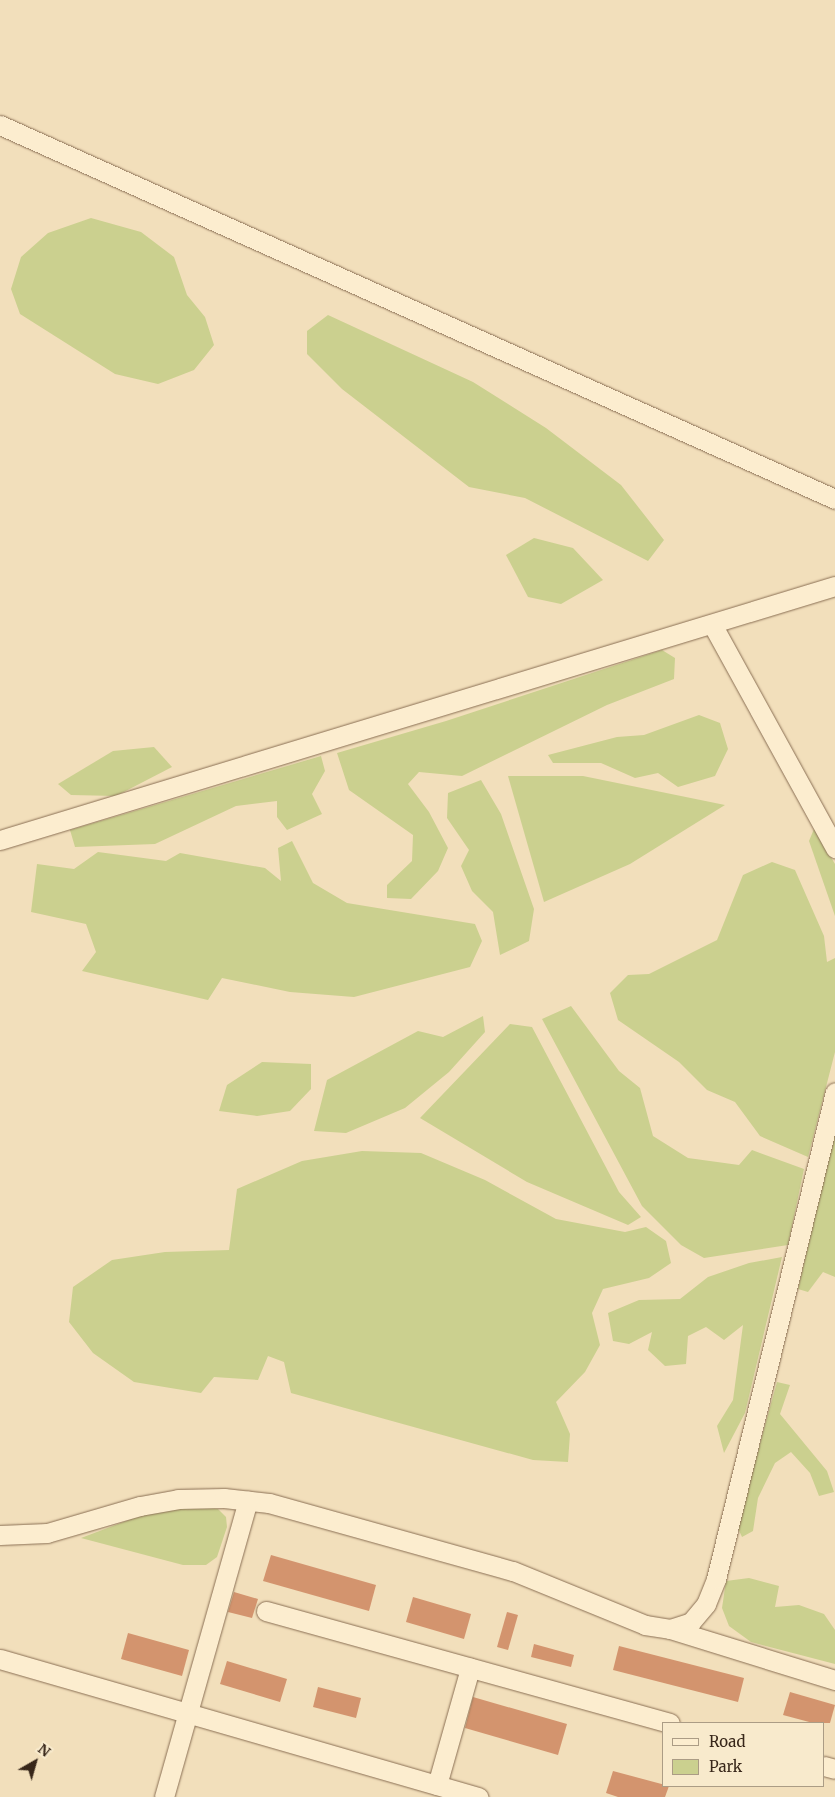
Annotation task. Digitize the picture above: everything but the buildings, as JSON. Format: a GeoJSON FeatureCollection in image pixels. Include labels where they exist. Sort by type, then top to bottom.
{"type":"FeatureCollection","features":[{"type":"Feature","properties":{"kind":"street"},"geometry":{"type":"LineString","coordinates":[[0,125],[835,499]]}},
{"type":"Feature","properties":{"kind":"street"},"geometry":{"type":"LineString","coordinates":[[0,840],[835,586]]}},
{"type":"Feature","properties":{"kind":"street"},"geometry":{"type":"LineString","coordinates":[[712,624],[835,848]]}},
{"type":"Feature","properties":{"kind":"street"},"geometry":{"type":"LineString","coordinates":[[670,1629],[691,1622],[706,1604],[716,1579],[835,1092]]}},
{"type":"Feature","properties":{"kind":"street"},"geometry":{"type":"LineString","coordinates":[[0,1535],[47,1533],[140,1506],[178,1499],[248,1501],[345,1523],[513,1571],[645,1625],[670,1629],[835,1680]]}},
{"type":"Feature","properties":{"kind":"street"},"geometry":{"type":"LineString","coordinates":[[164,1797],[248,1501]]}},
{"type":"Feature","properties":{"kind":"street"},"geometry":{"type":"LineString","coordinates":[[266,1611],[666,1722]]}},
{"type":"Feature","properties":{"kind":"street"},"geometry":{"type":"LineString","coordinates":[[0,1659],[479,1797]]}},
{"type":"Feature","properties":{"kind":"street"},"geometry":{"type":"LineString","coordinates":[[438,1785],[470,1668]]}},
{"type":"Feature","properties":{"kind":"green space"},"geometry":{"type":"Polygon","coordinates":[[[91,218],[141,232],[174,257],[187,295],[205,317],[214,345],[194,370],[158,384],[115,374],[20,314],[11,289],[21,257],[48,233],[91,218]]]}},
{"type":"Feature","properties":{"kind":"green space"},"geometry":{"type":"Polygon","coordinates":[[[328,315],[473,382],[546,428],[621,485],[664,540],[648,561],[525,498],[469,487],[342,389],[307,354],[307,331],[328,315]]]}},
{"type":"Feature","properties":{"kind":"green space"},"geometry":{"type":"Polygon","coordinates":[[[534,538],[573,548],[603,580],[561,604],[528,597],[506,555],[534,538]]]}},
{"type":"Feature","properties":{"kind":"green space"},"geometry":{"type":"Polygon","coordinates":[[[662,650],[675,658],[674,679],[607,705],[462,776],[419,772],[408,784],[429,812],[448,848],[438,871],[411,899],[387,898],[387,885],[412,861],[413,835],[349,790],[337,753],[446,721],[662,650]]]}},
{"type":"Feature","properties":{"kind":"green space"},"geometry":{"type":"Polygon","coordinates":[[[699,715],[720,723],[728,749],[715,776],[678,787],[658,773],[635,778],[601,763],[553,763],[548,755],[617,737],[644,735],[699,715]]]}},
{"type":"Feature","properties":{"kind":"green space"},"geometry":{"type":"Polygon","coordinates":[[[154,747],[172,767],[116,796],[71,795],[58,784],[113,751],[154,747]]]}},
{"type":"Feature","properties":{"kind":"green space"},"geometry":{"type":"Polygon","coordinates":[[[321,756],[325,771],[312,794],[322,814],[287,830],[277,817],[277,801],[236,806],[155,844],[75,847],[70,830],[321,756]]]}},
{"type":"Feature","properties":{"kind":"green space"},"geometry":{"type":"Polygon","coordinates":[[[508,776],[583,776],[725,805],[630,864],[544,902],[508,776]]]}},
{"type":"Feature","properties":{"kind":"green space"},"geometry":{"type":"Polygon","coordinates":[[[481,780],[501,814],[534,909],[529,941],[500,955],[493,912],[472,891],[461,866],[469,850],[447,818],[448,793],[481,780]]]}},
{"type":"Feature","properties":{"kind":"green space"},"geometry":{"type":"Polygon","coordinates":[[[814,829],[835,864],[835,916],[809,841],[814,829]]]}},
{"type":"Feature","properties":{"kind":"green space"},"geometry":{"type":"Polygon","coordinates":[[[292,841],[313,883],[347,903],[475,924],[482,941],[470,967],[354,997],[290,992],[222,978],[208,1000],[82,971],[96,952],[86,924],[31,912],[37,864],[74,869],[98,852],[166,861],[180,853],[265,868],[281,881],[278,848],[292,841]]]}},
{"type":"Feature","properties":{"kind":"green space"},"geometry":{"type":"Polygon","coordinates":[[[772,862],[795,870],[824,936],[827,962],[835,958],[835,1052],[808,1157],[760,1136],[735,1102],[707,1090],[679,1062],[618,1020],[610,993],[628,975],[649,974],[717,940],[743,875],[772,862]]]}},
{"type":"Feature","properties":{"kind":"green space"},"geometry":{"type":"Polygon","coordinates":[[[571,1006],[619,1071],[640,1088],[653,1136],[688,1158],[739,1165],[752,1150],[804,1169],[788,1245],[704,1258],[681,1245],[642,1206],[542,1019],[571,1006]]]}},
{"type":"Feature","properties":{"kind":"green space"},"geometry":{"type":"Polygon","coordinates":[[[483,1016],[485,1032],[449,1072],[405,1108],[346,1133],[314,1131],[327,1080],[418,1031],[443,1037],[483,1016]]]}},
{"type":"Feature","properties":{"kind":"green space"},"geometry":{"type":"Polygon","coordinates":[[[510,1024],[532,1027],[619,1192],[641,1217],[628,1225],[527,1182],[420,1118],[510,1024]]]}},
{"type":"Feature","properties":{"kind":"green space"},"geometry":{"type":"Polygon","coordinates":[[[262,1062],[311,1064],[311,1089],[290,1111],[257,1116],[219,1111],[227,1085],[262,1062]]]}},
{"type":"Feature","properties":{"kind":"green space"},"geometry":{"type":"Polygon","coordinates":[[[835,1129],[835,1277],[823,1272],[808,1292],[798,1289],[835,1129]]]}},
{"type":"Feature","properties":{"kind":"green space"},"geometry":{"type":"Polygon","coordinates":[[[362,1151],[421,1153],[485,1180],[556,1219],[625,1232],[646,1227],[666,1241],[671,1263],[649,1278],[603,1289],[592,1313],[600,1345],[585,1372],[556,1402],[570,1434],[568,1462],[533,1460],[291,1393],[284,1362],[268,1356],[258,1380],[214,1377],[201,1393],[134,1382],[93,1353],[69,1322],[73,1287],[112,1260],[165,1252],[229,1250],[237,1189],[302,1161],[362,1151]]]}},
{"type":"Feature","properties":{"kind":"green space"},"geometry":{"type":"Polygon","coordinates":[[[782,1257],[745,1413],[724,1453],[717,1426],[733,1400],[743,1325],[724,1340],[706,1327],[688,1336],[686,1364],[665,1366],[648,1350],[652,1332],[629,1344],[613,1341],[608,1313],[639,1300],[680,1299],[708,1277],[749,1263],[782,1257]]]}},
{"type":"Feature","properties":{"kind":"green space"},"geometry":{"type":"Polygon","coordinates":[[[777,1382],[790,1385],[780,1414],[827,1471],[834,1492],[819,1496],[810,1473],[791,1452],[775,1463],[758,1498],[753,1531],[742,1537],[737,1526],[777,1382]]]}},
{"type":"Feature","properties":{"kind":"green space"},"geometry":{"type":"Polygon","coordinates":[[[203,1505],[218,1509],[226,1517],[227,1527],[217,1557],[206,1565],[183,1565],[81,1538],[134,1518],[166,1509],[203,1505]]]}},
{"type":"Feature","properties":{"kind":"green space"},"geometry":{"type":"Polygon","coordinates":[[[749,1578],[779,1586],[775,1607],[799,1605],[824,1614],[835,1630],[835,1664],[751,1642],[729,1626],[722,1608],[726,1581],[749,1578]]]}}]}
